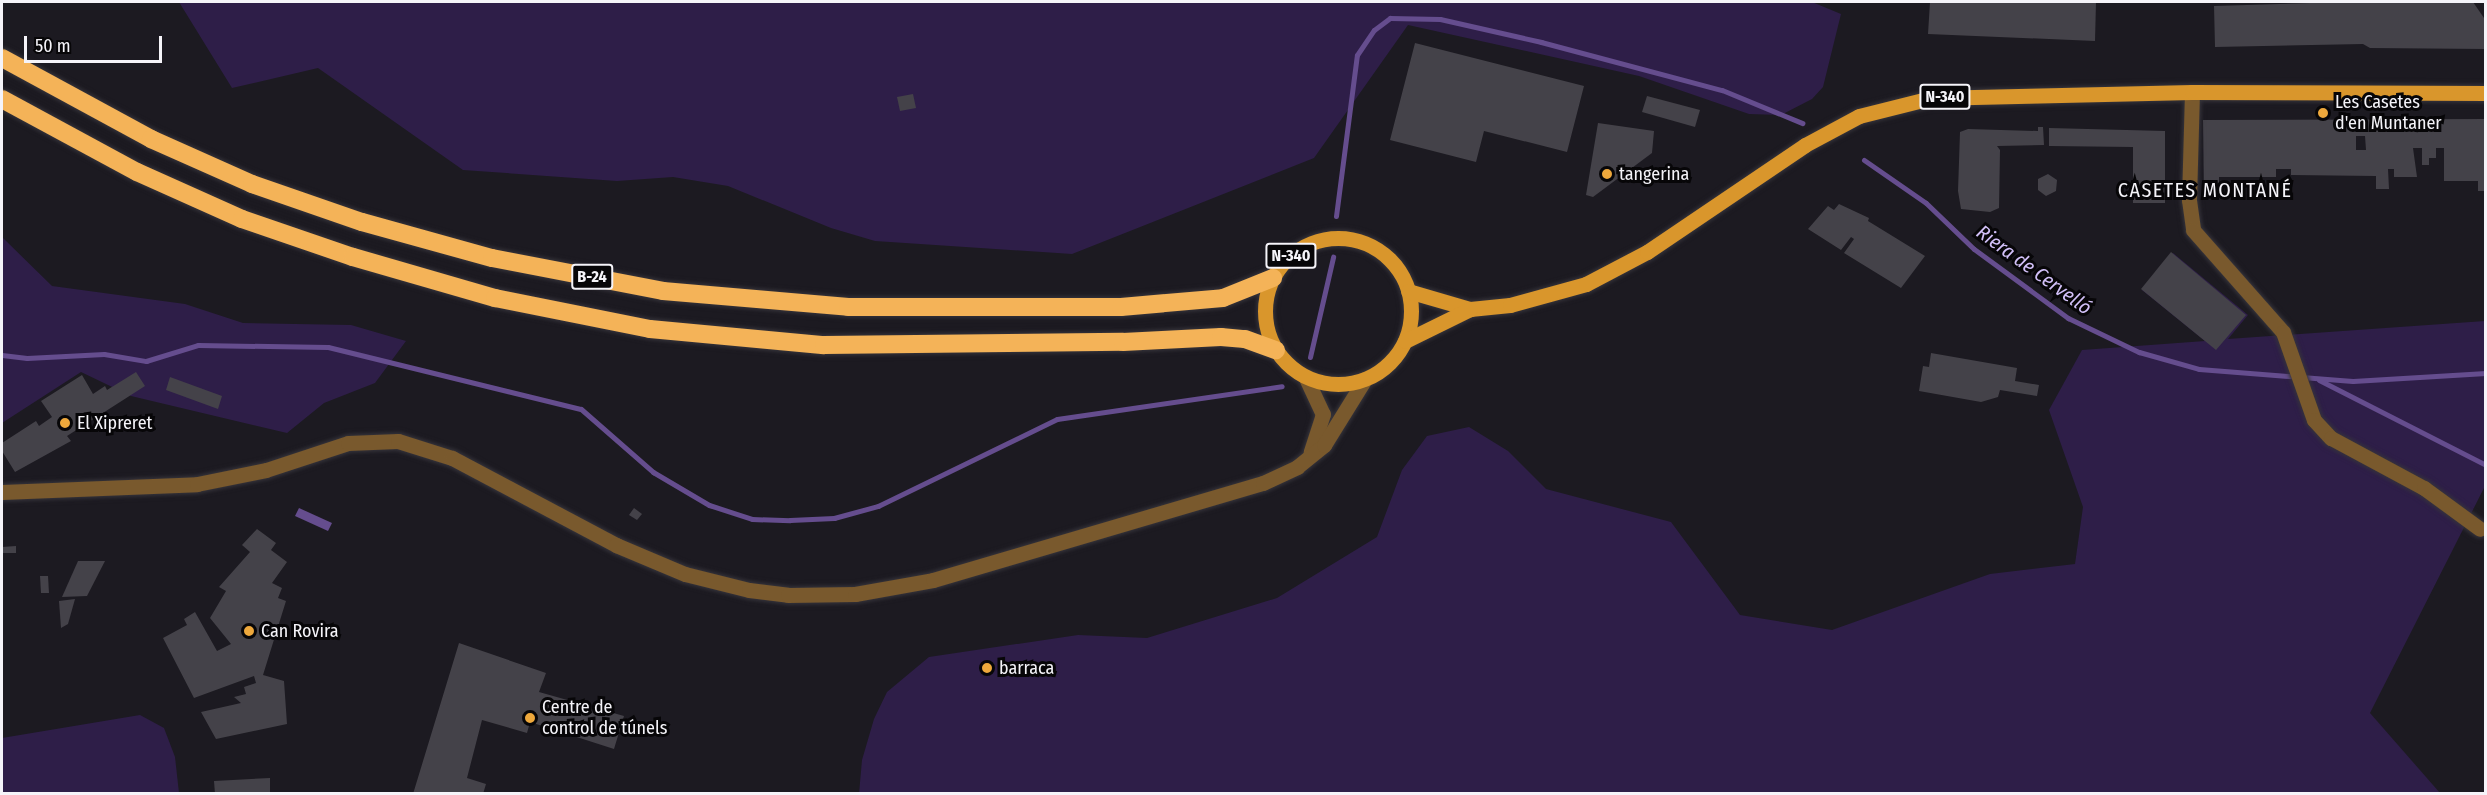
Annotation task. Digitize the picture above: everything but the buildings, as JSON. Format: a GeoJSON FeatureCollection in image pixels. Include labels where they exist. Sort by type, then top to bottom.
{"type":"FeatureCollection","features":[{"type":"Feature","properties":{"kind":"highway","name":"B-24"},"geometry":{"type":"LineString","coordinates":[[2,58],[152,140],[252,184],[362,222],[492,258],[663,291],[848,307],[1121,307],[1223,298],[1273,278]]}},
{"type":"Feature","properties":{"kind":"highway","name":"B-24"},"geometry":{"type":"LineString","coordinates":[[2,99],[137,172],[242,219],[353,257],[495,298],[639,327],[824,345],[1123,342],[1221,337],[1245,339],[1276,350]]}},
{"type":"Feature","properties":{"kind":"main road","name":"N-340"},"geometry":{"type":"LineString","coordinates":[[1405,340],[1470,309],[1549,297],[1614,270],[1805,145],[1859,116],[1931,98],[2192,92],[2486,93]]}},
{"type":"Feature","properties":{"kind":"main road","name":"N-340"},"geometry":{"type":"LineString","coordinates":[[1342,238],[1381,253],[1398,270],[1408,291],[1410,324],[1405,340],[1381,370],[1365,379],[1334,384],[1306,378],[1286,364],[1276,350],[1265,314],[1273,278],[1301,248],[1342,238]]}},
{"type":"Feature","properties":{"kind":"main road","name":"N-340"},"geometry":{"type":"LineString","coordinates":[[1408,291],[1470,309]]}},
{"type":"Feature","properties":{"kind":"street"},"geometry":{"type":"LineString","coordinates":[[2192,92],[2188,200],[2193,230],[2283,332],[2300,389],[2314,420],[2331,438],[2424,488],[2480,529]]}},
{"type":"Feature","properties":{"kind":"street","name":"N-340"},"geometry":{"type":"LineString","coordinates":[[1306,378],[1323,414],[1318,438],[1308,457]]}},
{"type":"Feature","properties":{"kind":"street","name":"N-340"},"geometry":{"type":"LineString","coordinates":[[2,492],[197,484],[266,470],[341,444],[398,441],[452,458],[606,540],[674,570],[748,590],[822,596],[891,590],[977,568],[1263,483],[1324,446],[1365,379]]}},
{"type":"Feature","properties":{"kind":"shaded area"},"geometry":{"type":"Polygon","coordinates":[[[179,2],[1812,2],[1841,14],[1823,87],[1812,99],[1781,115],[1749,114],[1639,76],[1408,25],[1314,158],[1072,254],[875,241],[831,228],[728,186],[673,177],[617,181],[463,170],[318,68],[232,88],[179,2]]]}},
{"type":"Feature","properties":{"kind":"shaded area"},"geometry":{"type":"Polygon","coordinates":[[[2,237],[52,286],[185,304],[243,323],[351,325],[406,341],[375,383],[324,403],[287,433],[131,396],[81,372],[2,423],[2,237]]]}},
{"type":"Feature","properties":{"kind":"shaded area"},"geometry":{"type":"Polygon","coordinates":[[[2173,253],[2248,315],[2228,339],[2485,321],[2485,486],[2370,713],[2440,793],[859,794],[862,760],[874,719],[887,692],[929,657],[1078,635],[1147,638],[1277,598],[1377,537],[1402,470],[1427,436],[1469,427],[1508,451],[1546,489],[1671,522],[1740,615],[1832,630],[1990,574],[2075,564],[2083,507],[2049,410],[2082,350],[2205,341],[2142,290],[2173,253]]]}},
{"type":"Feature","properties":{"kind":"shaded area"},"geometry":{"type":"Polygon","coordinates":[[[299,508],[332,523],[328,531],[295,516],[299,508]]]}},
{"type":"Feature","properties":{"kind":"shaded area"},"geometry":{"type":"Polygon","coordinates":[[[140,715],[164,728],[175,757],[179,793],[2,793],[2,738],[140,715]]]}},
{"type":"Feature","properties":{"kind":"waterway"},"geometry":{"type":"LineString","coordinates":[[1336,216],[1357,55],[1374,30],[1390,18],[1440,19],[1541,42],[1722,90],[1802,123]]}},
{"type":"Feature","properties":{"kind":"waterway","name":"Riera de Cervelló"},"geometry":{"type":"LineString","coordinates":[[1864,160],[1926,203],[1974,249],[2068,318],[2139,352],[2199,369],[2353,381],[2486,373]]}},
{"type":"Feature","properties":{"kind":"waterway"},"geometry":{"type":"LineString","coordinates":[[1310,357],[1333,257]]}},
{"type":"Feature","properties":{"kind":"waterway"},"geometry":{"type":"LineString","coordinates":[[2,355],[27,358],[104,354],[146,361],[198,345],[328,347],[581,409],[653,472],[709,505],[752,519],[790,520],[834,518],[878,506],[1057,419],[1282,386]]}},
{"type":"Feature","properties":{"kind":"waterway","name":"Riera de Cervelló"},"geometry":{"type":"LineString","coordinates":[[2319,380],[2486,465]]}},
{"type":"Feature","properties":{"kind":"place","name":"Les Casetes d'en Muntaner"},"geometry":{"type":"Point","coordinates":[2323,113]}},
{"type":"Feature","properties":{"kind":"place","name":"tangerina"},"geometry":{"type":"Point","coordinates":[1607,174]}},
{"type":"Feature","properties":{"kind":"place","name":"El Xipreret"},"geometry":{"type":"Point","coordinates":[65,423]}},
{"type":"Feature","properties":{"kind":"place","name":"Can Rovira"},"geometry":{"type":"Point","coordinates":[249,631]}},
{"type":"Feature","properties":{"kind":"place","name":"barraca"},"geometry":{"type":"Point","coordinates":[987,668]}},
{"type":"Feature","properties":{"kind":"place","name":"Centre de control de túnels"},"geometry":{"type":"Point","coordinates":[530,718]}},
{"type":"Feature","properties":{"kind":"district","name":"CASETES MONTANÉ"},"geometry":{"type":"Point","coordinates":[2205,190]}}]}
